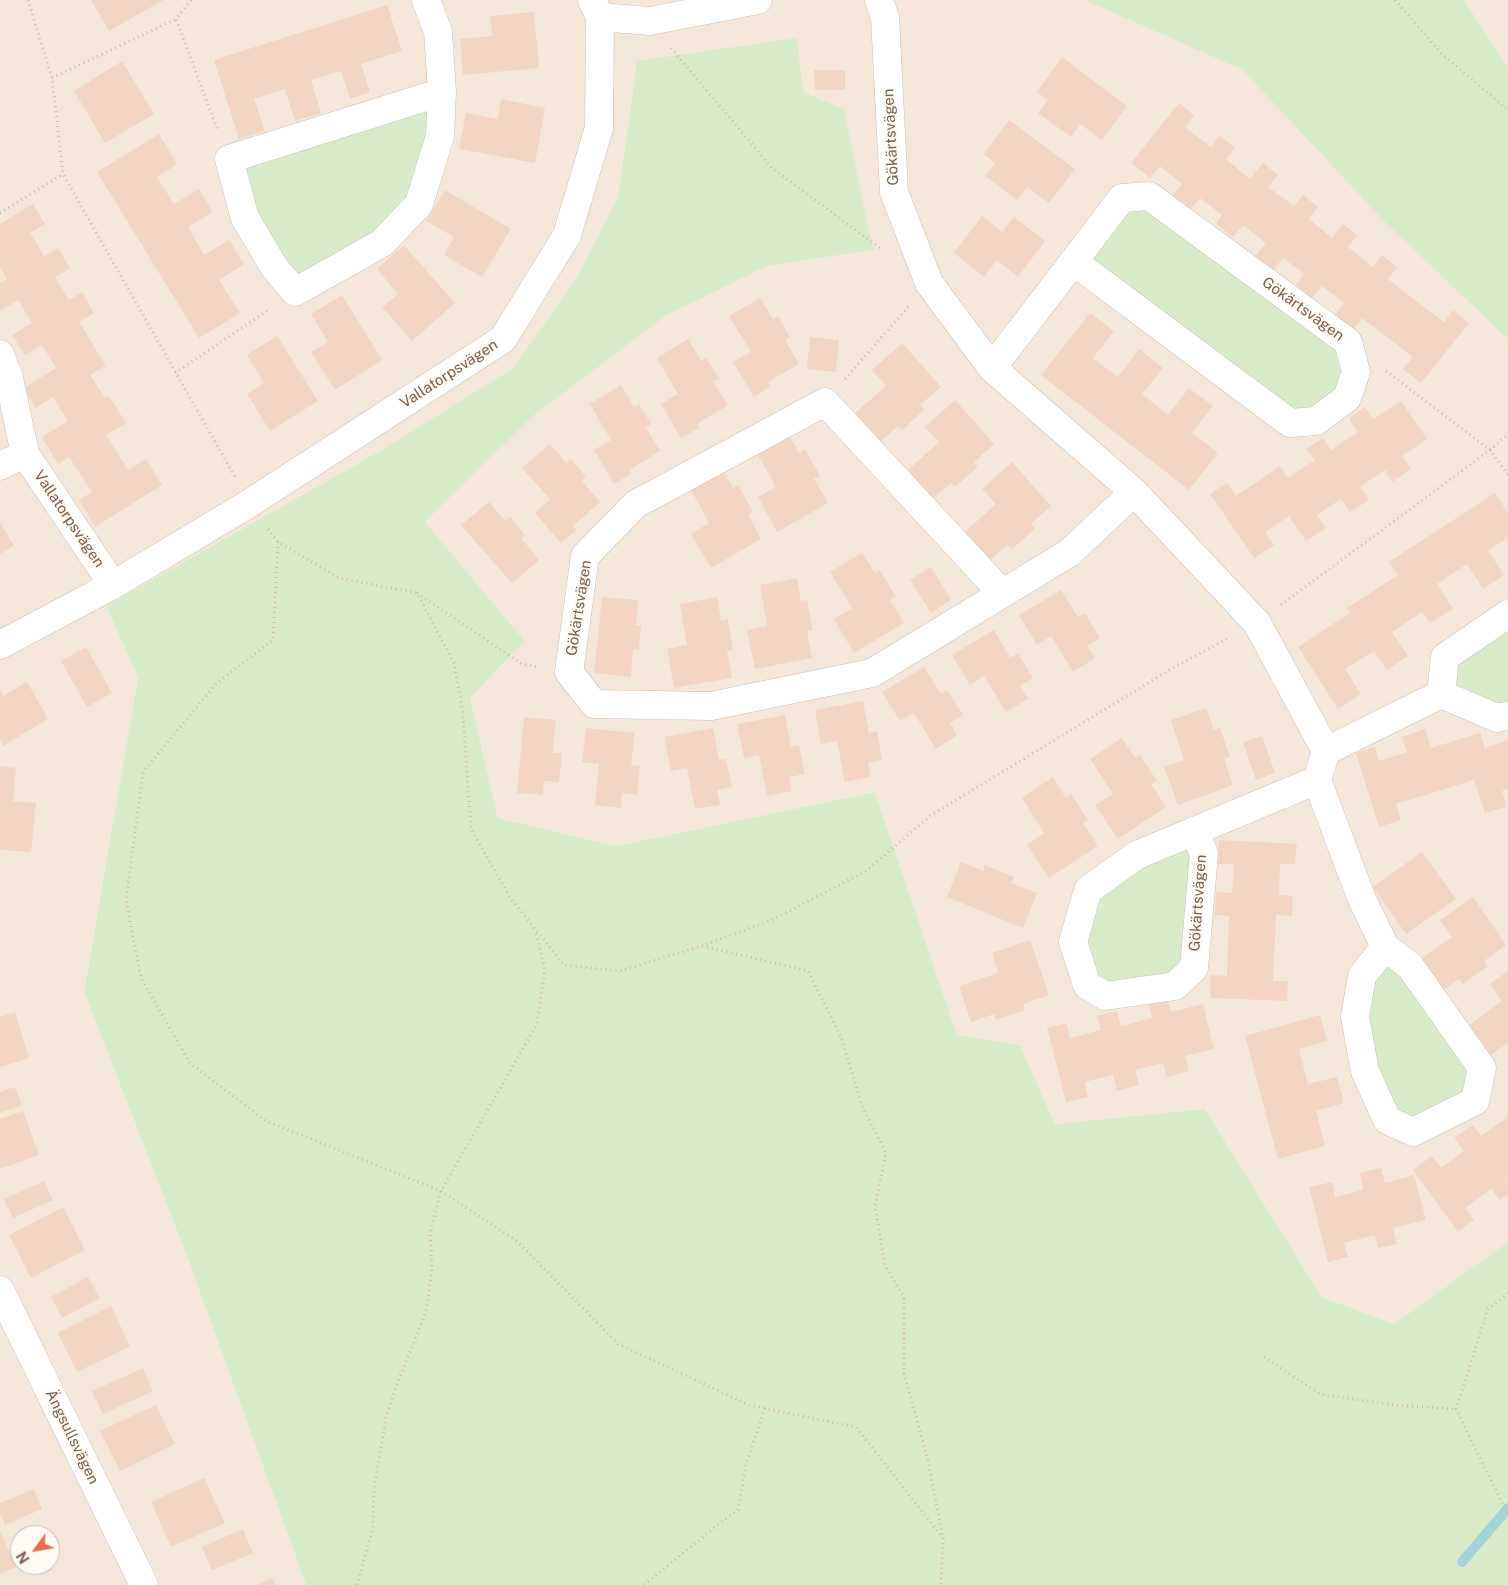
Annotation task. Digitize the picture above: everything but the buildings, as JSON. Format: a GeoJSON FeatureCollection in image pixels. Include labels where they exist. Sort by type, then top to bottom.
{"type":"FeatureCollection","features":[{"type":"Feature","properties":{"kind":"street"},"geometry":{"type":"LineString","coordinates":[[426,0],[438,32],[442,92],[440,136],[419,204],[382,243],[295,292],[274,268],[245,218],[229,159],[442,92]]}},
{"type":"Feature","properties":{"kind":"street"},"geometry":{"type":"LineString","coordinates":[[596,9],[650,21],[758,0]]}},
{"type":"Feature","properties":{"kind":"street","name":"Gökärtsvägen"},"geometry":{"type":"LineString","coordinates":[[879,0],[885,17],[894,192],[929,283],[992,368],[1134,492],[1257,623],[1326,751]]}},
{"type":"Feature","properties":{"kind":"street","name":"Vallatorpsvägen"},"geometry":{"type":"LineString","coordinates":[[0,645],[113,585],[250,503],[503,339],[566,235],[599,128],[596,9]]}},
{"type":"Feature","properties":{"kind":"street","name":"Gökärtsvägen"},"geometry":{"type":"LineString","coordinates":[[992,368],[1122,198],[1149,196],[1348,342],[1356,372],[1347,398],[1316,421],[1290,423],[1074,262]]}},
{"type":"Feature","properties":{"kind":"street","name":"Vallatorpsvägen"},"geometry":{"type":"LineString","coordinates":[[0,354],[9,378],[25,454],[113,585]]}},
{"type":"Feature","properties":{"kind":"street"},"geometry":{"type":"LineString","coordinates":[[825,402],[1002,593]]}},
{"type":"Feature","properties":{"kind":"street","name":"Gökärtsvägen"},"geometry":{"type":"LineString","coordinates":[[825,402],[636,504],[585,556],[569,672],[594,704],[711,706],[872,672],[1069,553],[1134,492]]}},
{"type":"Feature","properties":{"kind":"street","name":"Vallatorpsvägen"},"geometry":{"type":"LineString","coordinates":[[0,466],[25,454]]}},
{"type":"Feature","properties":{"kind":"street"},"geometry":{"type":"LineString","coordinates":[[1441,694],[1445,658],[1508,614]]}},
{"type":"Feature","properties":{"kind":"street"},"geometry":{"type":"LineString","coordinates":[[1385,947],[1362,976],[1355,1017],[1365,1071],[1387,1120],[1412,1132],[1475,1101],[1482,1068],[1410,966],[1385,947],[1361,897],[1317,780],[1326,751],[1441,694],[1497,718],[1508,716]]}},
{"type":"Feature","properties":{"kind":"street","name":"Gökärtsvägen"},"geometry":{"type":"LineString","coordinates":[[1193,832],[1204,853],[1194,968],[1175,986],[1105,996],[1087,985],[1073,942],[1088,890],[1137,855],[1317,780]]}},
{"type":"Feature","properties":{"kind":"street","name":"Ängsullsvägen"},"geometry":{"type":"LineString","coordinates":[[0,1290],[144,1585]]}},
{"type":"Feature","properties":{"kind":"path"},"geometry":{"type":"LineString","coordinates":[[28,0],[52,78],[64,174],[174,373],[250,503],[278,542],[340,578],[417,593],[522,664],[569,672]]}},
{"type":"Feature","properties":{"kind":"path"},"geometry":{"type":"LineString","coordinates":[[52,78],[176,19],[191,0]]}},
{"type":"Feature","properties":{"kind":"path"},"geometry":{"type":"LineString","coordinates":[[1395,0],[1440,53],[1508,110]]}},
{"type":"Feature","properties":{"kind":"path"},"geometry":{"type":"LineString","coordinates":[[176,19],[229,159]]}},
{"type":"Feature","properties":{"kind":"path"},"geometry":{"type":"LineString","coordinates":[[650,21],[772,168],[882,249]]}},
{"type":"Feature","properties":{"kind":"path"},"geometry":{"type":"LineString","coordinates":[[0,213],[64,174]]}},
{"type":"Feature","properties":{"kind":"path"},"geometry":{"type":"LineString","coordinates":[[825,402],[929,283]]}},
{"type":"Feature","properties":{"kind":"path"},"geometry":{"type":"LineString","coordinates":[[174,373],[295,292]]}},
{"type":"Feature","properties":{"kind":"path"},"geometry":{"type":"LineString","coordinates":[[1348,342],[1490,450],[1508,476]]}},
{"type":"Feature","properties":{"kind":"path"},"geometry":{"type":"LineString","coordinates":[[417,593],[454,663],[463,713],[471,829],[511,899],[564,965],[618,971],[702,946],[774,919],[866,871],[930,816],[1176,666],[1257,623],[1490,450],[1508,434]]}},
{"type":"Feature","properties":{"kind":"path"},"geometry":{"type":"LineString","coordinates":[[278,542],[273,640],[216,684],[143,772],[126,900],[140,978],[190,1063],[266,1121],[441,1191],[518,1242],[618,1344],[749,1405],[856,1427],[943,1538]]}},
{"type":"Feature","properties":{"kind":"path"},"geometry":{"type":"LineString","coordinates":[[357,1585],[373,1527],[374,1488],[386,1418],[397,1384],[426,1312],[432,1268],[430,1232],[441,1191],[538,1024],[545,970],[535,930]]}},
{"type":"Feature","properties":{"kind":"path"},"geometry":{"type":"LineString","coordinates":[[702,946],[808,970],[841,1037],[862,1106],[886,1153],[875,1206],[885,1266],[904,1297],[904,1374],[927,1456],[943,1538],[941,1585]]}},
{"type":"Feature","properties":{"kind":"path"},"geometry":{"type":"LineString","coordinates":[[1508,1293],[1488,1309],[1456,1409],[1508,1515]]}},
{"type":"Feature","properties":{"kind":"path"},"geometry":{"type":"LineString","coordinates":[[1264,1358],[1320,1394],[1394,1405],[1456,1409]]}},
{"type":"Feature","properties":{"kind":"path"},"geometry":{"type":"LineString","coordinates":[[644,1585],[738,1510],[746,1464],[765,1408]]}},
{"type":"Feature","properties":{"kind":"shaded area"},"geometry":{"type":"Polygon","coordinates":[[[0,0],[1508,0],[1508,1242],[1394,1324],[1322,1297],[1205,1109],[1055,1124],[1020,1045],[957,1035],[875,792],[616,846],[498,818],[470,698],[525,641],[425,522],[532,417],[666,316],[767,266],[872,250],[637,61],[618,197],[576,279],[513,368],[385,448],[106,606],[138,677],[84,992],[188,1259],[306,1585],[0,1585],[0,0]]]}},
{"type":"Feature","properties":{"kind":"green space"},"geometry":{"type":"Polygon","coordinates":[[[1085,0],[1464,0],[1508,68],[1508,339],[1384,221],[1243,70],[1085,0]]]}},
{"type":"Feature","properties":{"kind":"green space"},"geometry":{"type":"Polygon","coordinates":[[[797,38],[803,92],[844,110],[873,250],[767,266],[666,316],[532,417],[425,522],[525,641],[470,698],[498,818],[616,846],[875,792],[957,1035],[1020,1045],[1055,1124],[1205,1109],[1322,1297],[1394,1324],[1508,1242],[1508,1585],[306,1585],[188,1259],[84,992],[138,677],[106,606],[385,448],[513,368],[576,279],[618,197],[637,61],[797,38]]]}},
{"type":"Feature","properties":{"kind":"green space"},"geometry":{"type":"Polygon","coordinates":[[[442,92],[419,204],[295,292],[229,159],[442,92]]]}},
{"type":"Feature","properties":{"kind":"green space"},"geometry":{"type":"Polygon","coordinates":[[[1149,196],[1348,342],[1347,398],[1290,423],[1074,262],[1122,198],[1149,196]]]}},
{"type":"Feature","properties":{"kind":"green space"},"geometry":{"type":"Polygon","coordinates":[[[1508,614],[1508,716],[1441,694],[1445,657],[1508,614]]]}},
{"type":"Feature","properties":{"kind":"green space"},"geometry":{"type":"Polygon","coordinates":[[[1193,831],[1194,968],[1175,986],[1087,985],[1088,890],[1193,831]]]}},
{"type":"Feature","properties":{"kind":"green space"},"geometry":{"type":"Polygon","coordinates":[[[1385,947],[1482,1068],[1475,1101],[1413,1132],[1365,1071],[1362,976],[1385,947]]]}},
{"type":"Feature","properties":{"kind":"waterway"},"geometry":{"type":"LineString","coordinates":[[1462,1562],[1508,1508]]}}]}
